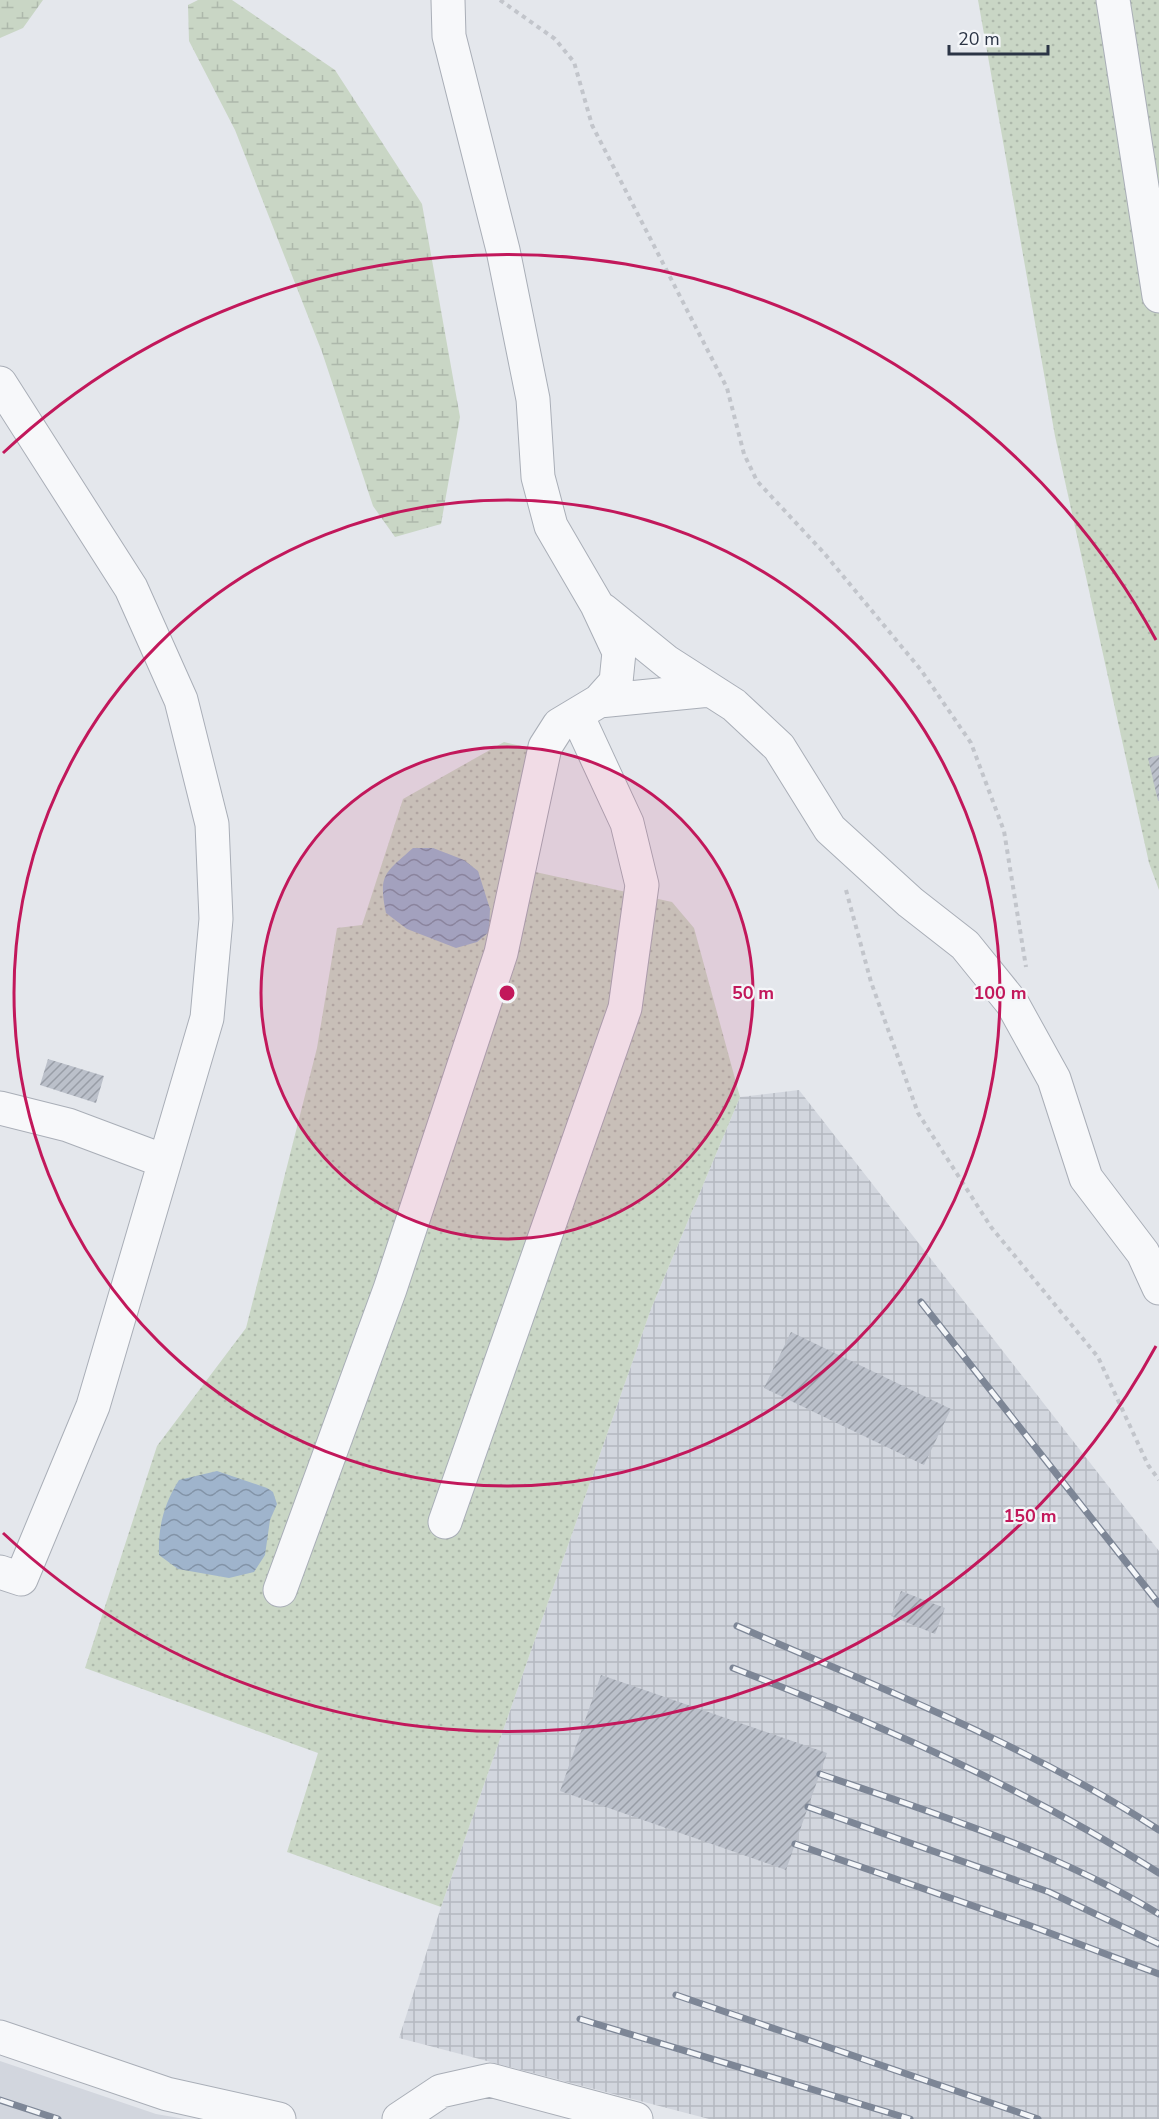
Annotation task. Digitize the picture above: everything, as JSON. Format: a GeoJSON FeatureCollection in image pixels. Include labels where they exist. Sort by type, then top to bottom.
{"type":"FeatureCollection","features":[{"type":"Feature","properties":{"kind":"street"},"geometry":{"type":"LineString","coordinates":[[280,1590],[390,1289],[501,953],[545,747],[559,725],[588,708],[616,682],[619,652],[597,605],[551,526],[538,477],[533,399],[503,250],[449,36],[448,0]]}},
{"type":"Feature","properties":{"kind":"street"},"geometry":{"type":"LineString","coordinates":[[1113,0],[1159,296]]}},
{"type":"Feature","properties":{"kind":"street"},"geometry":{"type":"LineString","coordinates":[[0,383],[131,588],[181,700],[212,824],[216,919],[207,1018],[93,1406],[21,1579],[0,1572]]}},
{"type":"Feature","properties":{"kind":"street"},"geometry":{"type":"LineString","coordinates":[[597,605],[667,662],[734,705],[779,747],[830,829],[910,902],[965,945],[1012,1003],[1054,1079],[1086,1178],[1143,1252],[1159,1288]]}},
{"type":"Feature","properties":{"kind":"street"},"geometry":{"type":"LineString","coordinates":[[588,708],[710,690]]}},
{"type":"Feature","properties":{"kind":"street"},"geometry":{"type":"LineString","coordinates":[[445,1522],[625,1008],[642,885],[627,823],[588,708]]}},
{"type":"Feature","properties":{"kind":"street"},"geometry":{"type":"LineString","coordinates":[[0,1108],[68,1125],[164,1161]]}},
{"type":"Feature","properties":{"kind":"street"},"geometry":{"type":"LineString","coordinates":[[0,2037],[167,2094],[279,2119]]}},
{"type":"Feature","properties":{"kind":"street"},"geometry":{"type":"LineString","coordinates":[[399,2119],[441,2091],[490,2080],[636,2119]]}},
{"type":"Feature","properties":{"kind":"path"},"geometry":{"type":"LineString","coordinates":[[500,0],[555,39],[574,62],[591,125],[727,388],[744,454],[757,481],[824,553],[921,670],[971,743],[1004,831],[1028,978]]}},
{"type":"Feature","properties":{"kind":"path"},"geometry":{"type":"LineString","coordinates":[[844,884],[871,982],[918,1113],[991,1227],[1098,1358],[1148,1465],[1159,1480]]}},
{"type":"Feature","properties":{"kind":"shaded area"},"geometry":{"type":"Polygon","coordinates":[[[799,1090],[1159,1551],[1159,2119],[709,2119],[399,2038],[441,1907],[651,1309],[740,1097],[799,1090]]]}},
{"type":"Feature","properties":{"kind":"shaded area"},"geometry":{"type":"Polygon","coordinates":[[[0,2061],[156,2114],[185,2119],[0,2119],[0,2061]]]}},
{"type":"Feature","properties":{"kind":"green space"},"geometry":{"type":"Polygon","coordinates":[[[0,0],[43,0],[23,28],[0,38],[0,0]]]}},
{"type":"Feature","properties":{"kind":"green space"},"geometry":{"type":"Polygon","coordinates":[[[198,0],[232,0],[335,70],[422,204],[460,417],[441,524],[395,537],[373,506],[322,352],[235,130],[189,41],[188,5],[198,0]]]}},
{"type":"Feature","properties":{"kind":"green space"},"geometry":{"type":"Polygon","coordinates":[[[978,0],[1159,0],[1159,890],[1149,863],[1055,436],[978,0]]]}},
{"type":"Feature","properties":{"kind":"green space"},"geometry":{"type":"Polygon","coordinates":[[[504,742],[530,748],[508,866],[672,902],[694,928],[740,1097],[651,1309],[441,1907],[287,1852],[318,1753],[85,1668],[157,1446],[246,1328],[317,1048],[337,928],[362,925],[403,799],[504,742]]]}},
{"type":"Feature","properties":{"kind":"water"},"geometry":{"type":"Polygon","coordinates":[[[413,848],[433,848],[464,860],[478,871],[490,909],[489,932],[477,942],[456,948],[407,929],[386,913],[383,890],[386,875],[413,848]]]}},
{"type":"Feature","properties":{"kind":"water"},"geometry":{"type":"Polygon","coordinates":[[[217,1471],[267,1488],[273,1492],[277,1504],[270,1520],[265,1555],[254,1572],[229,1578],[178,1569],[159,1555],[163,1516],[169,1498],[179,1480],[217,1471]]]}},
{"type":"Feature","properties":{"kind":"building"},"geometry":{"type":"Polygon","coordinates":[[[1159,755],[1159,801],[1158,801],[1148,758],[1159,755]]]}},
{"type":"Feature","properties":{"kind":"building"},"geometry":{"type":"Polygon","coordinates":[[[48,1059],[104,1076],[96,1103],[40,1085],[48,1059]]]}},
{"type":"Feature","properties":{"kind":"building"},"geometry":{"type":"Polygon","coordinates":[[[791,1332],[951,1409],[924,1465],[764,1388],[791,1332]]]}},
{"type":"Feature","properties":{"kind":"building"},"geometry":{"type":"Polygon","coordinates":[[[901,1591],[945,1608],[935,1634],[891,1616],[901,1591]]]}},
{"type":"Feature","properties":{"kind":"building"},"geometry":{"type":"Polygon","coordinates":[[[601,1675],[827,1753],[786,1870],[560,1791],[601,1675]]]}},
{"type":"Feature","properties":{"kind":"railway"},"geometry":{"type":"LineString","coordinates":[[921,1302],[1159,1604]]}},
{"type":"Feature","properties":{"kind":"railway"},"geometry":{"type":"LineString","coordinates":[[737,1626],[899,1695],[1006,1744],[1109,1799],[1159,1830]]}},
{"type":"Feature","properties":{"kind":"railway"},"geometry":{"type":"LineString","coordinates":[[733,1668],[843,1712],[951,1760],[1057,1813],[1159,1873]]}},
{"type":"Feature","properties":{"kind":"railway"},"geometry":{"type":"LineString","coordinates":[[820,1774],[950,1819],[1036,1852],[1119,1891],[1159,1914]]}},
{"type":"Feature","properties":{"kind":"railway"},"geometry":{"type":"LineString","coordinates":[[808,1807],[1049,1892],[1159,1944]]}},
{"type":"Feature","properties":{"kind":"railway"},"geometry":{"type":"LineString","coordinates":[[795,1844],[1031,1926],[1159,1974]]}},
{"type":"Feature","properties":{"kind":"railway"},"geometry":{"type":"LineString","coordinates":[[676,1995],[1038,2119]]}},
{"type":"Feature","properties":{"kind":"railway"},"geometry":{"type":"LineString","coordinates":[[580,2019],[910,2119]]}},
{"type":"Feature","properties":{"kind":"railway"},"geometry":{"type":"LineString","coordinates":[[0,2100],[58,2119]]}}]}
